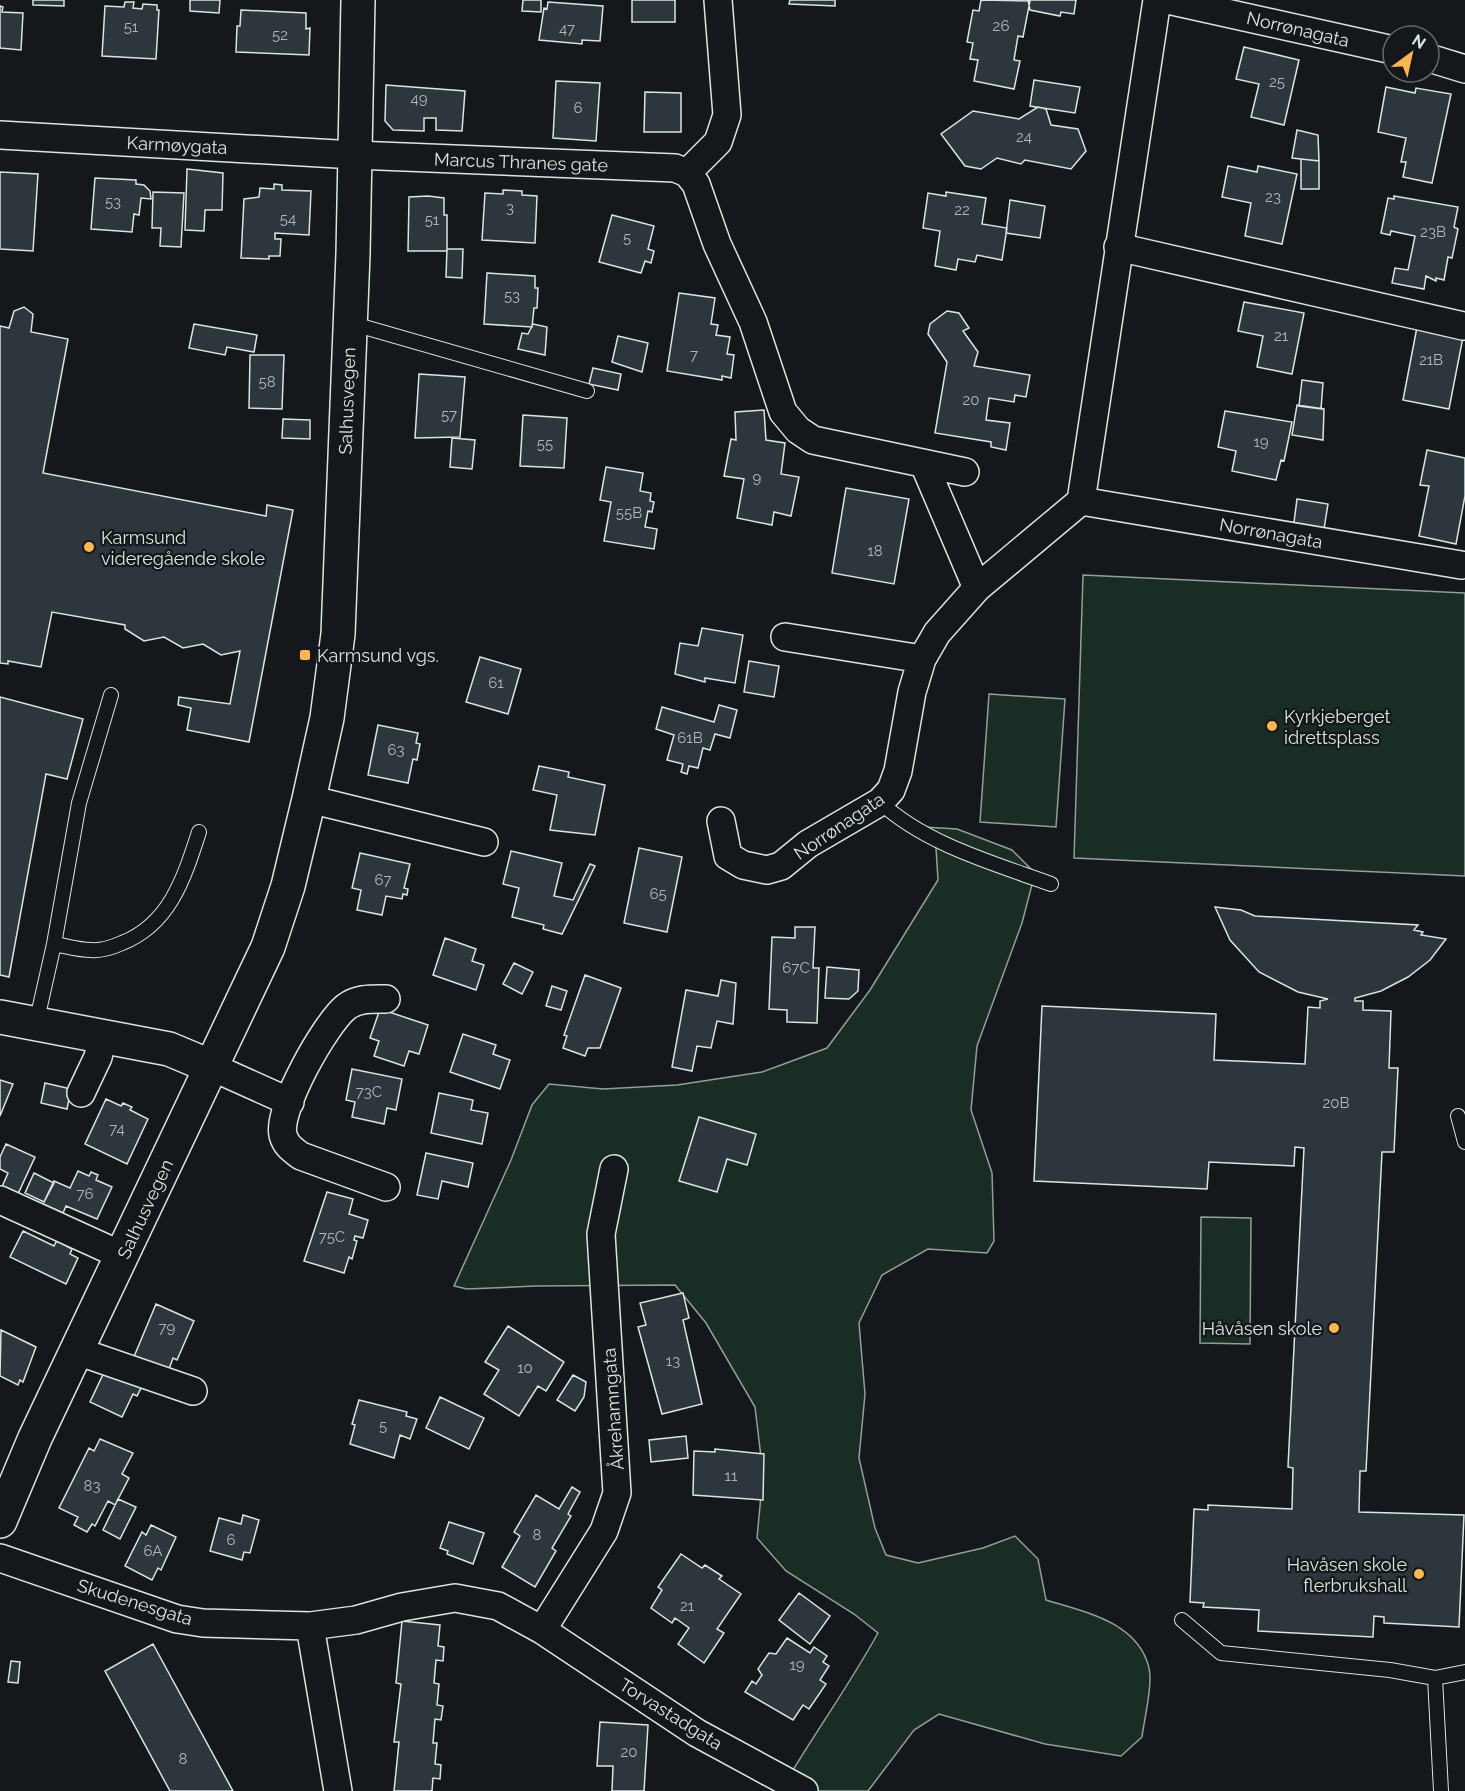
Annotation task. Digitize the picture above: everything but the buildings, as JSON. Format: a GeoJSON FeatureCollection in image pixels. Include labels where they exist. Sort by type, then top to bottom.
{"type":"FeatureCollection","features":[{"type":"Feature","properties":{"kind":"main road","name":"Salhusvegen"},"geometry":{"type":"LineString","coordinates":[[0,1521],[35,1438],[123,1256],[274,932],[309,799],[327,718],[338,634],[355,155],[358,0]]}},
{"type":"Feature","properties":{"kind":"main road"},"geometry":{"type":"LineString","coordinates":[[0,1017],[169,1049],[212,1067]]}},
{"type":"Feature","properties":{"kind":"street"},"geometry":{"type":"LineString","coordinates":[[718,0],[727,115],[718,142],[687,173],[696,184],[717,244],[753,322],[783,412],[798,430],[813,440],[964,472]]}},
{"type":"Feature","properties":{"kind":"street"},"geometry":{"type":"LineString","coordinates":[[1081,501],[1157,0]]}},
{"type":"Feature","properties":{"kind":"street","name":"Norrønagata"},"geometry":{"type":"LineString","coordinates":[[1168,0],[1381,47]]}},
{"type":"Feature","properties":{"kind":"street"},"geometry":{"type":"LineString","coordinates":[[1441,62],[1465,69]]}},
{"type":"Feature","properties":{"kind":"street","name":"Karmøygata"},"geometry":{"type":"LineString","coordinates":[[0,135],[355,155]]}},
{"type":"Feature","properties":{"kind":"street","name":"Marcus Thranes gate"},"geometry":{"type":"LineString","coordinates":[[355,155],[675,168],[687,173]]}},
{"type":"Feature","properties":{"kind":"street"},"geometry":{"type":"LineString","coordinates":[[1118,247],[1463,326]]}},
{"type":"Feature","properties":{"kind":"street"},"geometry":{"type":"LineString","coordinates":[[924,464],[977,588]]}},
{"type":"Feature","properties":{"kind":"street","name":"Norrønagata"},"geometry":{"type":"LineString","coordinates":[[722,821],[728,856],[743,865],[767,870],[781,866],[808,844],[880,802],[891,790],[898,771],[912,692],[922,659],[937,633],[977,588],[1081,501],[1461,565]]}},
{"type":"Feature","properties":{"kind":"street"},"geometry":{"type":"LineString","coordinates":[[785,638],[922,659]]}},
{"type":"Feature","properties":{"kind":"street"},"geometry":{"type":"LineString","coordinates":[[309,799],[484,842]]}},
{"type":"Feature","properties":{"kind":"street"},"geometry":{"type":"LineString","coordinates":[[386,999],[359,1000],[345,1008],[318,1043],[283,1120],[283,1135],[289,1148],[301,1156],[387,1187]]}},
{"type":"Feature","properties":{"kind":"street"},"geometry":{"type":"LineString","coordinates":[[81,1093],[98,1057],[103,1036]]}},
{"type":"Feature","properties":{"kind":"street"},"geometry":{"type":"LineString","coordinates":[[212,1067],[290,1102]]}},
{"type":"Feature","properties":{"kind":"street","name":"Åkrehamngata"},"geometry":{"type":"LineString","coordinates":[[542,1630],[604,1531],[616,1493],[602,1234],[614,1169]]}},
{"type":"Feature","properties":{"kind":"street"},"geometry":{"type":"LineString","coordinates":[[0,1200],[123,1256]]}},
{"type":"Feature","properties":{"kind":"street"},"geometry":{"type":"LineString","coordinates":[[77,1352],[193,1390]]}},
{"type":"Feature","properties":{"kind":"street","name":"Skudenesgata"},"geometry":{"type":"LineString","coordinates":[[0,1558],[177,1619],[203,1623],[310,1626],[356,1620],[402,1607],[455,1598],[498,1606],[542,1630]]}},
{"type":"Feature","properties":{"kind":"street"},"geometry":{"type":"LineString","coordinates":[[310,1626],[338,1791]]}},
{"type":"Feature","properties":{"kind":"street","name":"Torvastadgata"},"geometry":{"type":"LineString","coordinates":[[542,1630],[697,1733],[804,1791]]}},
{"type":"Feature","properties":{"kind":"lane"},"geometry":{"type":"LineString","coordinates":[[349,323],[587,391]]}},
{"type":"Feature","properties":{"kind":"lane"},"geometry":{"type":"LineString","coordinates":[[36,1024],[54,944],[79,803],[111,694]]}},
{"type":"Feature","properties":{"kind":"lane"},"geometry":{"type":"LineString","coordinates":[[880,802],[899,820],[938,840],[1051,884]]}},
{"type":"Feature","properties":{"kind":"lane"},"geometry":{"type":"LineString","coordinates":[[54,944],[92,950],[113,947],[150,928],[165,912],[178,891],[199,832]]}},
{"type":"Feature","properties":{"kind":"lane"},"geometry":{"type":"LineString","coordinates":[[1458,1116],[1465,1142]]}},
{"type":"Feature","properties":{"kind":"lane"},"geometry":{"type":"LineString","coordinates":[[1182,1620],[1221,1653],[1390,1670],[1435,1678],[1465,1671]]}},
{"type":"Feature","properties":{"kind":"lane"},"geometry":{"type":"LineString","coordinates":[[1435,1678],[1441,1791]]}},
{"type":"Feature","properties":{"kind":"green space","name":"Kyrkjeberget idrettsplass"},"geometry":{"type":"Polygon","coordinates":[[[1083,575],[1465,593],[1465,876],[1074,858],[1083,575]]]}},
{"type":"Feature","properties":{"kind":"green space"},"geometry":{"type":"Polygon","coordinates":[[[989,694],[1065,699],[1056,827],[980,822],[989,694]]]}},
{"type":"Feature","properties":{"kind":"green space"},"geometry":{"type":"Polygon","coordinates":[[[907,826],[957,829],[1012,850],[1035,873],[1022,923],[977,1046],[971,1110],[992,1173],[994,1241],[987,1253],[928,1249],[882,1275],[859,1323],[865,1394],[859,1458],[875,1528],[886,1555],[918,1563],[983,1548],[1015,1536],[1038,1559],[1046,1600],[1108,1621],[1122,1629],[1134,1640],[1143,1652],[1149,1668],[1149,1692],[1142,1737],[1121,1756],[1045,1744],[939,1714],[914,1730],[868,1791],[799,1791],[790,1775],[878,1633],[854,1614],[786,1571],[757,1538],[763,1474],[755,1407],[706,1323],[675,1285],[467,1289],[454,1286],[511,1160],[532,1105],[549,1084],[603,1089],[677,1085],[762,1072],[827,1048],[870,990],[938,880],[936,848],[907,826]]]}},
{"type":"Feature","properties":{"kind":"green space"},"geometry":{"type":"Polygon","coordinates":[[[1201,1217],[1251,1218],[1250,1344],[1200,1343],[1201,1217]]]}},
{"type":"Feature","properties":{"kind":"place","name":"Karmsund videregående skole"},"geometry":{"type":"Point","coordinates":[89,547]}},
{"type":"Feature","properties":{"kind":"place","name":"Karmsund vgs."},"geometry":{"type":"Point","coordinates":[305,655]}},
{"type":"Feature","properties":{"kind":"place","name":"Kyrkjeberget idrettsplass"},"geometry":{"type":"Point","coordinates":[1272,726]}},
{"type":"Feature","properties":{"kind":"place","name":"Håvåsen skole"},"geometry":{"type":"Point","coordinates":[1334,1328]}},
{"type":"Feature","properties":{"kind":"place","name":"Havåsen skole flerbrukshall"},"geometry":{"type":"Point","coordinates":[1419,1574]}}]}
